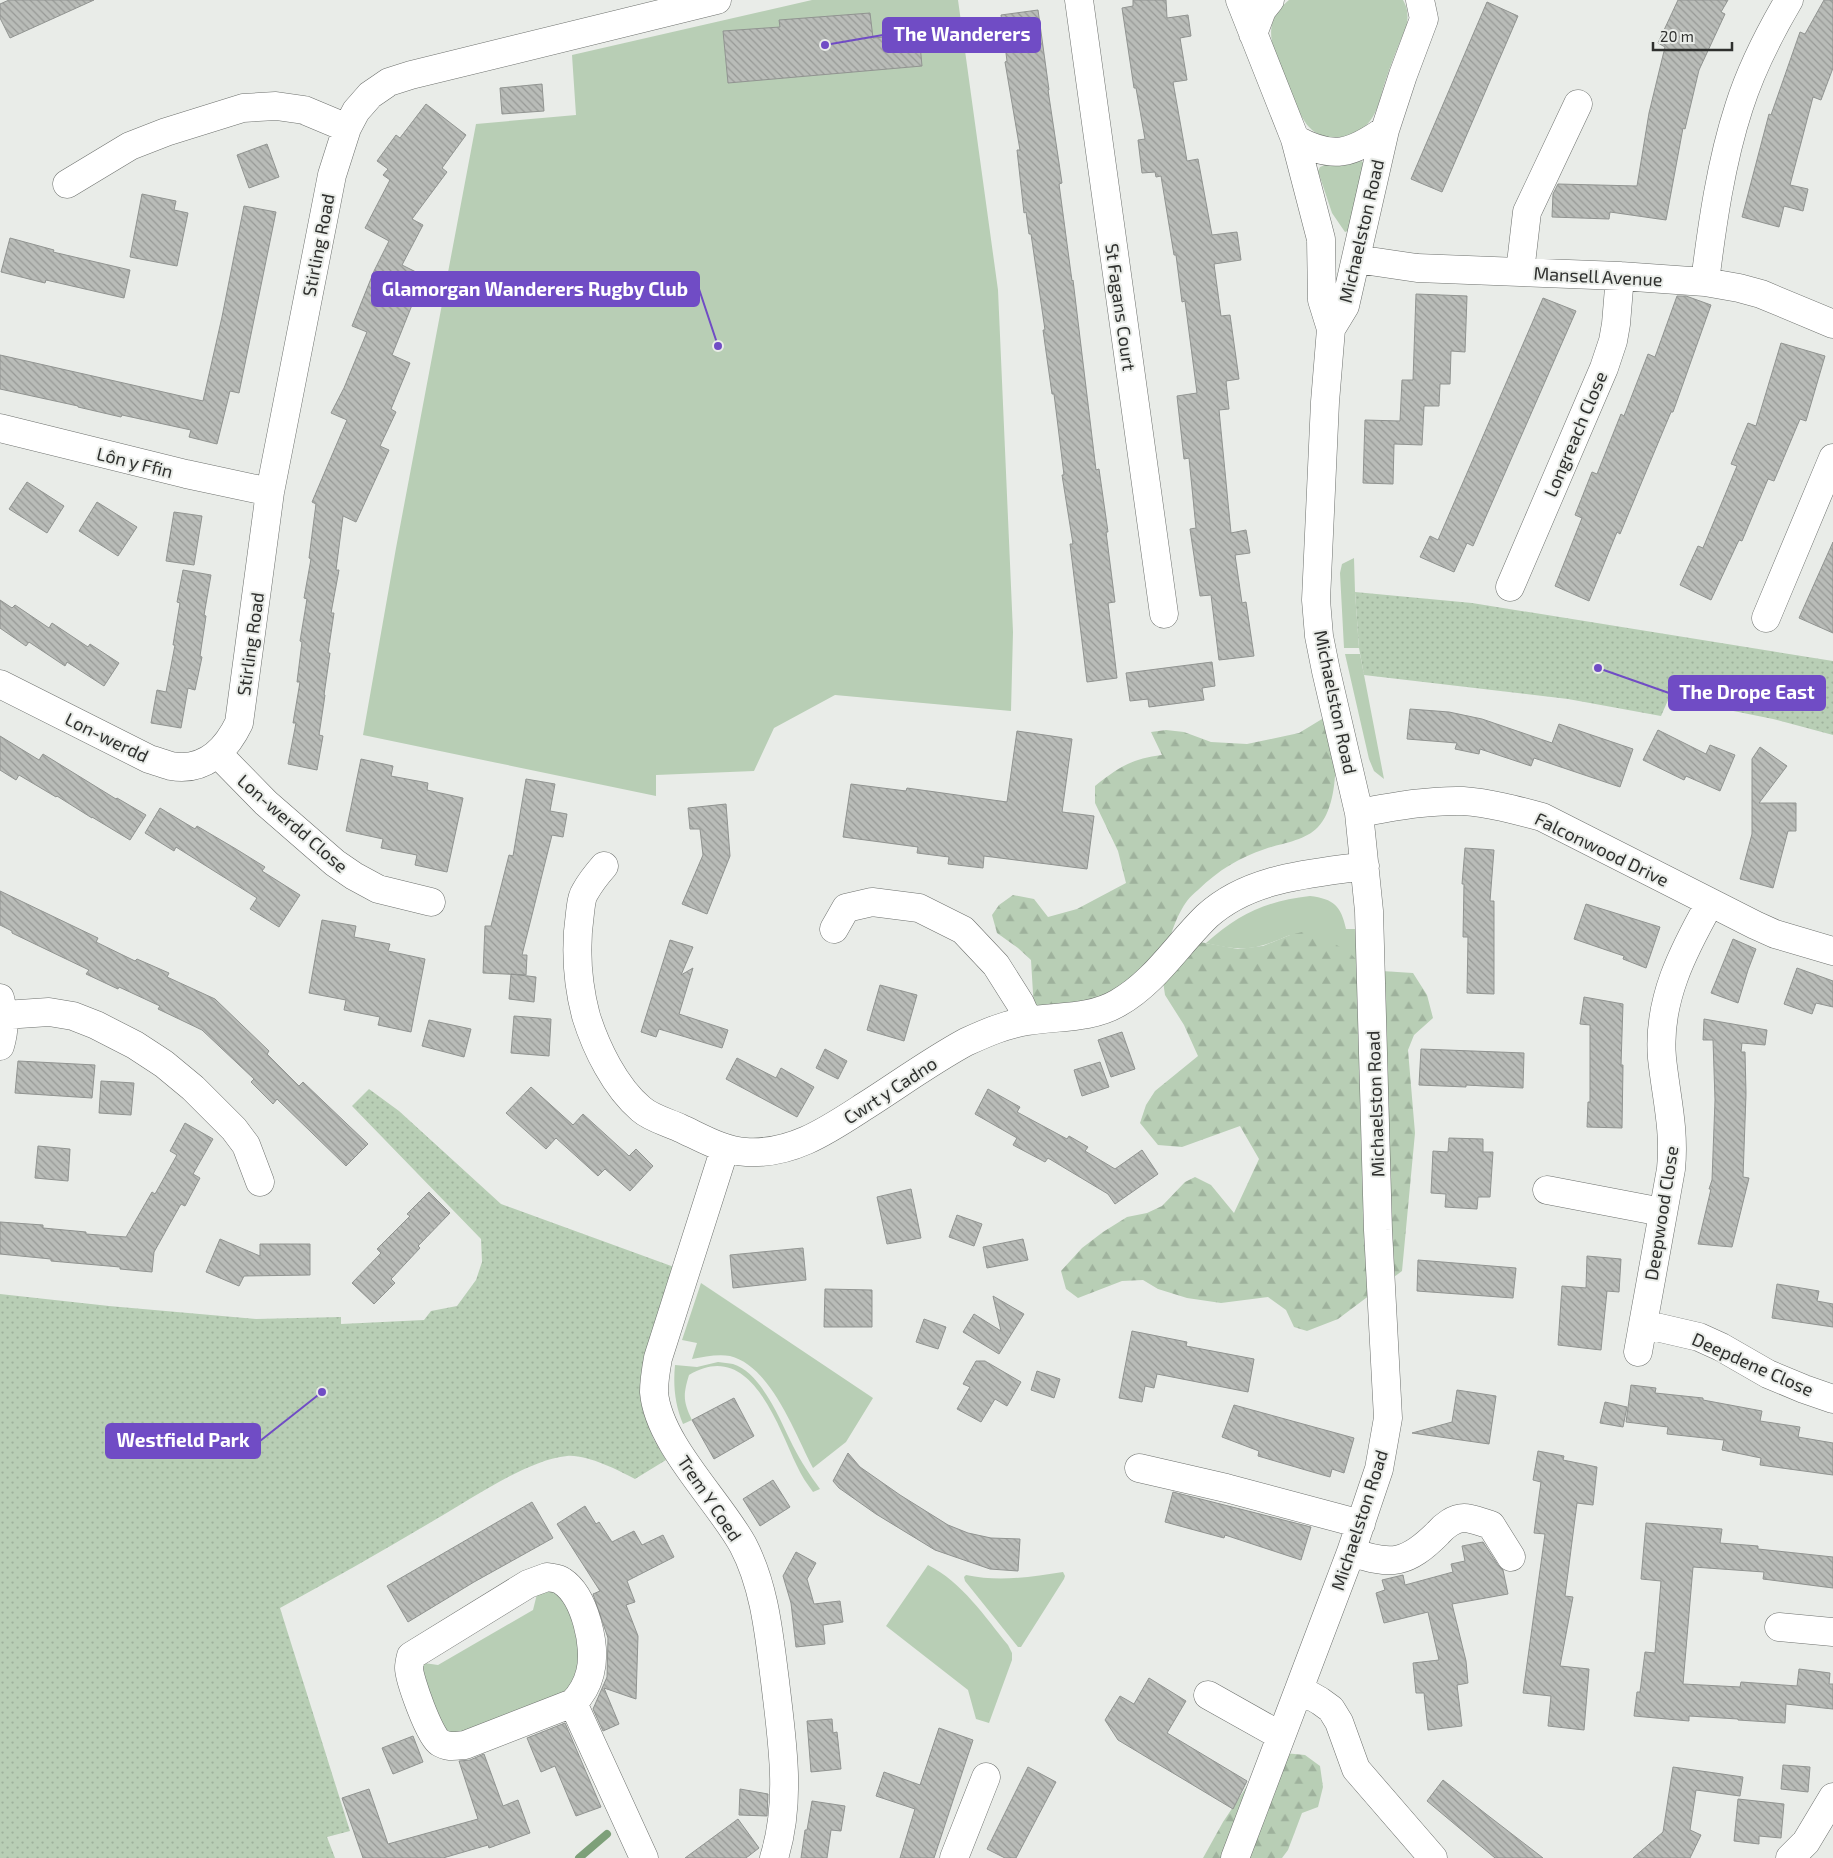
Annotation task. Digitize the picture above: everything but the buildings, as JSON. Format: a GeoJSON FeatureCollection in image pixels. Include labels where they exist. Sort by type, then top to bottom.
{"type":"FeatureCollection","features":[{"type":"Feature","properties":{"kind":"street","name":"Stirling Road"},"geometry":{"type":"LineString","coordinates":[[218,754],[231,740],[239,723],[270,492],[332,175],[347,128],[356,111],[370,95],[389,82],[411,74],[717,0]]}},
{"type":"Feature","properties":{"kind":"street","name":"St Fagans Court"},"geometry":{"type":"LineString","coordinates":[[1079,0],[1164,614]]}},
{"type":"Feature","properties":{"kind":"street","name":"Michaelston Road"},"geometry":{"type":"LineString","coordinates":[[1234,1858],[1352,1552],[1378,1469],[1388,1418],[1378,1230],[1370,918],[1359,813],[1326,671],[1316,600],[1324,411],[1331,329],[1322,300],[1321,239],[1295,139],[1240,0]]}},
{"type":"Feature","properties":{"kind":"street"},"geometry":{"type":"LineString","coordinates":[[1253,34],[1262,10],[1270,0]]}},
{"type":"Feature","properties":{"kind":"street"},"geometry":{"type":"LineString","coordinates":[[1705,282],[1726,154],[1739,107],[1753,68],[1789,0]]}},
{"type":"Feature","properties":{"kind":"street","name":"Michaelston Road"},"geometry":{"type":"LineString","coordinates":[[1331,329],[1345,306],[1385,130],[1427,6]]}},
{"type":"Feature","properties":{"kind":"street"},"geometry":{"type":"LineString","coordinates":[[1520,272],[1527,212],[1578,104]]}},
{"type":"Feature","properties":{"kind":"street"},"geometry":{"type":"LineString","coordinates":[[67,184],[130,146],[166,132],[243,108],[276,106],[304,110],[347,128]]}},
{"type":"Feature","properties":{"kind":"street"},"geometry":{"type":"LineString","coordinates":[[1295,139],[1309,147],[1328,152],[1346,152],[1364,145],[1385,130]]}},
{"type":"Feature","properties":{"kind":"street","name":"Mansell Avenue"},"geometry":{"type":"LineString","coordinates":[[1356,260],[1417,268],[1620,276],[1705,282],[1761,294],[1833,324]]}},
{"type":"Feature","properties":{"kind":"street","name":"Longreach Close"},"geometry":{"type":"LineString","coordinates":[[1510,587],[1604,368],[1613,341],[1616,324],[1620,276]]}},
{"type":"Feature","properties":{"kind":"street","name":"Lôn y Ffin"},"geometry":{"type":"LineString","coordinates":[[0,428],[186,474],[270,492]]}},
{"type":"Feature","properties":{"kind":"street"},"geometry":{"type":"LineString","coordinates":[[1766,618],[1833,458]]}},
{"type":"Feature","properties":{"kind":"street","name":"Lon-werdd"},"geometry":{"type":"LineString","coordinates":[[0,684],[149,759],[173,766],[194,766],[218,754]]}},
{"type":"Feature","properties":{"kind":"street","name":"Lon-werdd Close"},"geometry":{"type":"LineString","coordinates":[[218,754],[266,803],[335,863],[354,876],[378,888],[431,902]]}},
{"type":"Feature","properties":{"kind":"street","name":"Falconwood Drive"},"geometry":{"type":"LineString","coordinates":[[1359,813],[1441,801],[1472,802],[1520,810],[1542,817],[1775,934],[1833,951]]}},
{"type":"Feature","properties":{"kind":"street","name":"Cwrt y Cadno"},"geometry":{"type":"LineString","coordinates":[[604,866],[583,895],[578,932],[577,964],[581,996],[589,1023],[610,1068],[624,1091],[642,1110],[725,1148],[743,1152],[760,1152],[797,1146],[823,1134],[945,1054],[967,1042],[1011,1024],[1028,1020],[1081,1015],[1100,1011],[1117,1004],[1153,975],[1206,918],[1225,901],[1244,891],[1264,883],[1286,878],[1365,866]]}},
{"type":"Feature","properties":{"kind":"street"},"geometry":{"type":"LineString","coordinates":[[834,929],[846,908],[872,902],[919,908],[963,930],[996,964],[1020,1002],[1028,1020]]}},
{"type":"Feature","properties":{"kind":"street","name":"Deepwood Close"},"geometry":{"type":"LineString","coordinates":[[1638,1352],[1673,1149],[1673,1134],[1662,1058],[1663,1020],[1674,976],[1710,903]]}},
{"type":"Feature","properties":{"kind":"street"},"geometry":{"type":"LineString","coordinates":[[0,1046],[4,1034],[2,1007],[73,1016],[96,1025],[135,1045],[164,1064],[193,1088],[234,1129],[246,1145],[260,1182]]}},
{"type":"Feature","properties":{"kind":"street","name":"Trem Y Coed"},"geometry":{"type":"LineString","coordinates":[[725,1148],[658,1358],[654,1392],[658,1410],[667,1434],[743,1545],[764,1600],[785,1770],[781,1830],[774,1858]]}},
{"type":"Feature","properties":{"kind":"street"},"geometry":{"type":"LineString","coordinates":[[1547,1190],[1662,1212]]}},
{"type":"Feature","properties":{"kind":"street","name":"Deepdene Close"},"geometry":{"type":"LineString","coordinates":[[1643,1324],[1699,1337],[1721,1346],[1768,1374],[1833,1399]]}},
{"type":"Feature","properties":{"kind":"street"},"geometry":{"type":"LineString","coordinates":[[1139,1468],[1226,1488],[1361,1524]]}},
{"type":"Feature","properties":{"kind":"street"},"geometry":{"type":"LineString","coordinates":[[1352,1552],[1371,1558],[1398,1560],[1422,1549],[1446,1525],[1464,1518],[1491,1525],[1511,1557]]}},
{"type":"Feature","properties":{"kind":"street"},"geometry":{"type":"LineString","coordinates":[[547,1577],[561,1580],[572,1590],[582,1607],[591,1637],[591,1672],[580,1696],[573,1703],[465,1744],[451,1747],[438,1742],[431,1733],[408,1667],[411,1656],[528,1584],[547,1577]]}},
{"type":"Feature","properties":{"kind":"street"},"geometry":{"type":"LineString","coordinates":[[1778,1627],[1833,1632]]}},
{"type":"Feature","properties":{"kind":"street"},"geometry":{"type":"LineString","coordinates":[[1299,1689],[1331,1709],[1339,1722],[1356,1769],[1433,1858]]}},
{"type":"Feature","properties":{"kind":"street"},"geometry":{"type":"LineString","coordinates":[[1208,1695],[1281,1736]]}},
{"type":"Feature","properties":{"kind":"street"},"geometry":{"type":"LineString","coordinates":[[573,1703],[644,1858]]}},
{"type":"Feature","properties":{"kind":"street"},"geometry":{"type":"LineString","coordinates":[[954,1858],[986,1778]]}},
{"type":"Feature","properties":{"kind":"street"},"geometry":{"type":"LineString","coordinates":[[1790,1858],[1806,1842],[1833,1796]]}},
{"type":"Feature","properties":{"kind":"green space"},"geometry":{"type":"Polygon","coordinates":[[[812,0],[958,0],[998,290],[1013,632],[1011,711],[835,695],[774,728],[754,771],[656,775],[656,796],[363,735],[396,548],[476,124],[576,115],[572,55],[812,0]]]}},
{"type":"Feature","properties":{"kind":"green space"},"geometry":{"type":"Polygon","coordinates":[[[1289,0],[1403,0],[1405,3],[1407,25],[1373,117],[1364,127],[1349,136],[1332,138],[1316,133],[1309,127],[1299,112],[1279,65],[1271,37],[1271,27],[1274,18],[1289,0]]]}},
{"type":"Feature","properties":{"kind":"green space"},"geometry":{"type":"Polygon","coordinates":[[[1362,161],[1351,230],[1345,232],[1332,213],[1318,171],[1320,167],[1325,165],[1340,165],[1362,161]]]}},
{"type":"Feature","properties":{"kind":"green space"},"geometry":{"type":"Polygon","coordinates":[[[1354,558],[1359,648],[1344,648],[1340,573],[1342,564],[1354,558]]]}},
{"type":"Feature","properties":{"kind":"green space"},"geometry":{"type":"Polygon","coordinates":[[[1355,592],[1472,603],[1833,661],[1833,735],[1773,719],[1669,698],[1661,716],[1568,699],[1364,675],[1359,648],[1355,592]]]}},
{"type":"Feature","properties":{"kind":"green space"},"geometry":{"type":"Polygon","coordinates":[[[1345,654],[1360,654],[1384,779],[1374,771],[1369,759],[1345,654]]]}},
{"type":"Feature","properties":{"kind":"green space"},"geometry":{"type":"Polygon","coordinates":[[[1322,719],[1333,724],[1336,764],[1333,792],[1325,817],[1318,827],[1307,836],[1246,856],[1214,876],[1192,895],[1184,906],[1175,923],[1168,946],[1200,942],[1238,949],[1263,946],[1290,935],[1310,930],[1349,952],[1366,970],[1413,973],[1427,995],[1433,1018],[1414,1035],[1408,1050],[1415,1133],[1402,1271],[1338,1319],[1307,1331],[1294,1327],[1286,1310],[1268,1297],[1221,1303],[1187,1298],[1158,1289],[1143,1280],[1122,1281],[1078,1298],[1066,1289],[1061,1271],[1082,1248],[1127,1217],[1147,1213],[1162,1206],[1185,1182],[1195,1177],[1211,1185],[1234,1213],[1259,1159],[1240,1126],[1182,1147],[1158,1145],[1140,1123],[1146,1105],[1155,1091],[1198,1056],[1184,1025],[1165,995],[1163,981],[1103,1015],[1034,1010],[1031,960],[997,933],[992,915],[999,905],[1013,895],[1034,899],[1048,917],[1077,909],[1126,883],[1118,851],[1095,803],[1095,786],[1126,765],[1162,755],[1151,732],[1166,730],[1184,732],[1211,742],[1247,744],[1299,733],[1322,719]]]}},
{"type":"Feature","properties":{"kind":"green space"},"geometry":{"type":"Polygon","coordinates":[[[1310,896],[1331,902],[1339,909],[1346,929],[1356,929],[1358,961],[1290,935],[1267,944],[1249,948],[1230,948],[1206,943],[1230,924],[1254,910],[1280,901],[1310,896]]]}},
{"type":"Feature","properties":{"kind":"green space"},"geometry":{"type":"Polygon","coordinates":[[[369,1089],[399,1111],[501,1204],[674,1267],[644,1411],[653,1438],[666,1460],[635,1479],[602,1463],[583,1457],[567,1456],[535,1465],[501,1481],[280,1608],[350,1831],[327,1837],[335,1858],[0,1858],[0,1294],[256,1319],[341,1317],[341,1324],[424,1320],[431,1311],[457,1306],[476,1280],[482,1262],[481,1239],[352,1106],[369,1089]]]}},
{"type":"Feature","properties":{"kind":"green space"},"geometry":{"type":"Polygon","coordinates":[[[701,1283],[873,1398],[846,1442],[813,1468],[790,1420],[770,1387],[758,1373],[745,1362],[730,1356],[692,1359],[697,1343],[682,1340],[701,1283]]]}},
{"type":"Feature","properties":{"kind":"green space"},"geometry":{"type":"Polygon","coordinates":[[[718,1362],[733,1364],[743,1369],[762,1388],[799,1457],[820,1489],[813,1492],[804,1479],[770,1409],[758,1391],[745,1376],[729,1368],[710,1367],[689,1375],[685,1398],[692,1420],[683,1424],[675,1395],[675,1365],[697,1367],[718,1362]]]}},
{"type":"Feature","properties":{"kind":"green space"},"geometry":{"type":"Polygon","coordinates":[[[928,1565],[962,1590],[991,1623],[1012,1653],[1012,1660],[989,1723],[976,1719],[968,1690],[886,1626],[928,1565]]]}},
{"type":"Feature","properties":{"kind":"green space"},"geometry":{"type":"Polygon","coordinates":[[[1063,1572],[1064,1579],[1021,1647],[1018,1647],[965,1581],[964,1577],[966,1575],[1015,1578],[1063,1572]]]}},
{"type":"Feature","properties":{"kind":"green space"},"geometry":{"type":"Polygon","coordinates":[[[546,1590],[556,1592],[564,1597],[581,1634],[580,1671],[565,1694],[458,1735],[443,1730],[422,1678],[424,1663],[438,1665],[533,1610],[537,1594],[546,1590]]]}},
{"type":"Feature","properties":{"kind":"green space"},"geometry":{"type":"Polygon","coordinates":[[[1284,1753],[1305,1755],[1320,1766],[1323,1787],[1318,1807],[1302,1813],[1288,1850],[1282,1858],[1203,1858],[1223,1822],[1261,1765],[1284,1753]]]}},
{"type":"Feature","properties":{"kind":"waterway"},"geometry":{"type":"LineString","coordinates":[[579,1858],[607,1834]]}},
{"type":"Feature","properties":{"kind":"place","name":"The Wanderers"},"geometry":{"type":"Point","coordinates":[825,45]}},
{"type":"Feature","properties":{"kind":"place","name":"Glamorgan Wanderers Rugby Club"},"geometry":{"type":"Point","coordinates":[718,346]}},
{"type":"Feature","properties":{"kind":"place","name":"The Drope East"},"geometry":{"type":"Point","coordinates":[1598,668]}},
{"type":"Feature","properties":{"kind":"place","name":"Westfield Park"},"geometry":{"type":"Point","coordinates":[322,1392]}}]}
